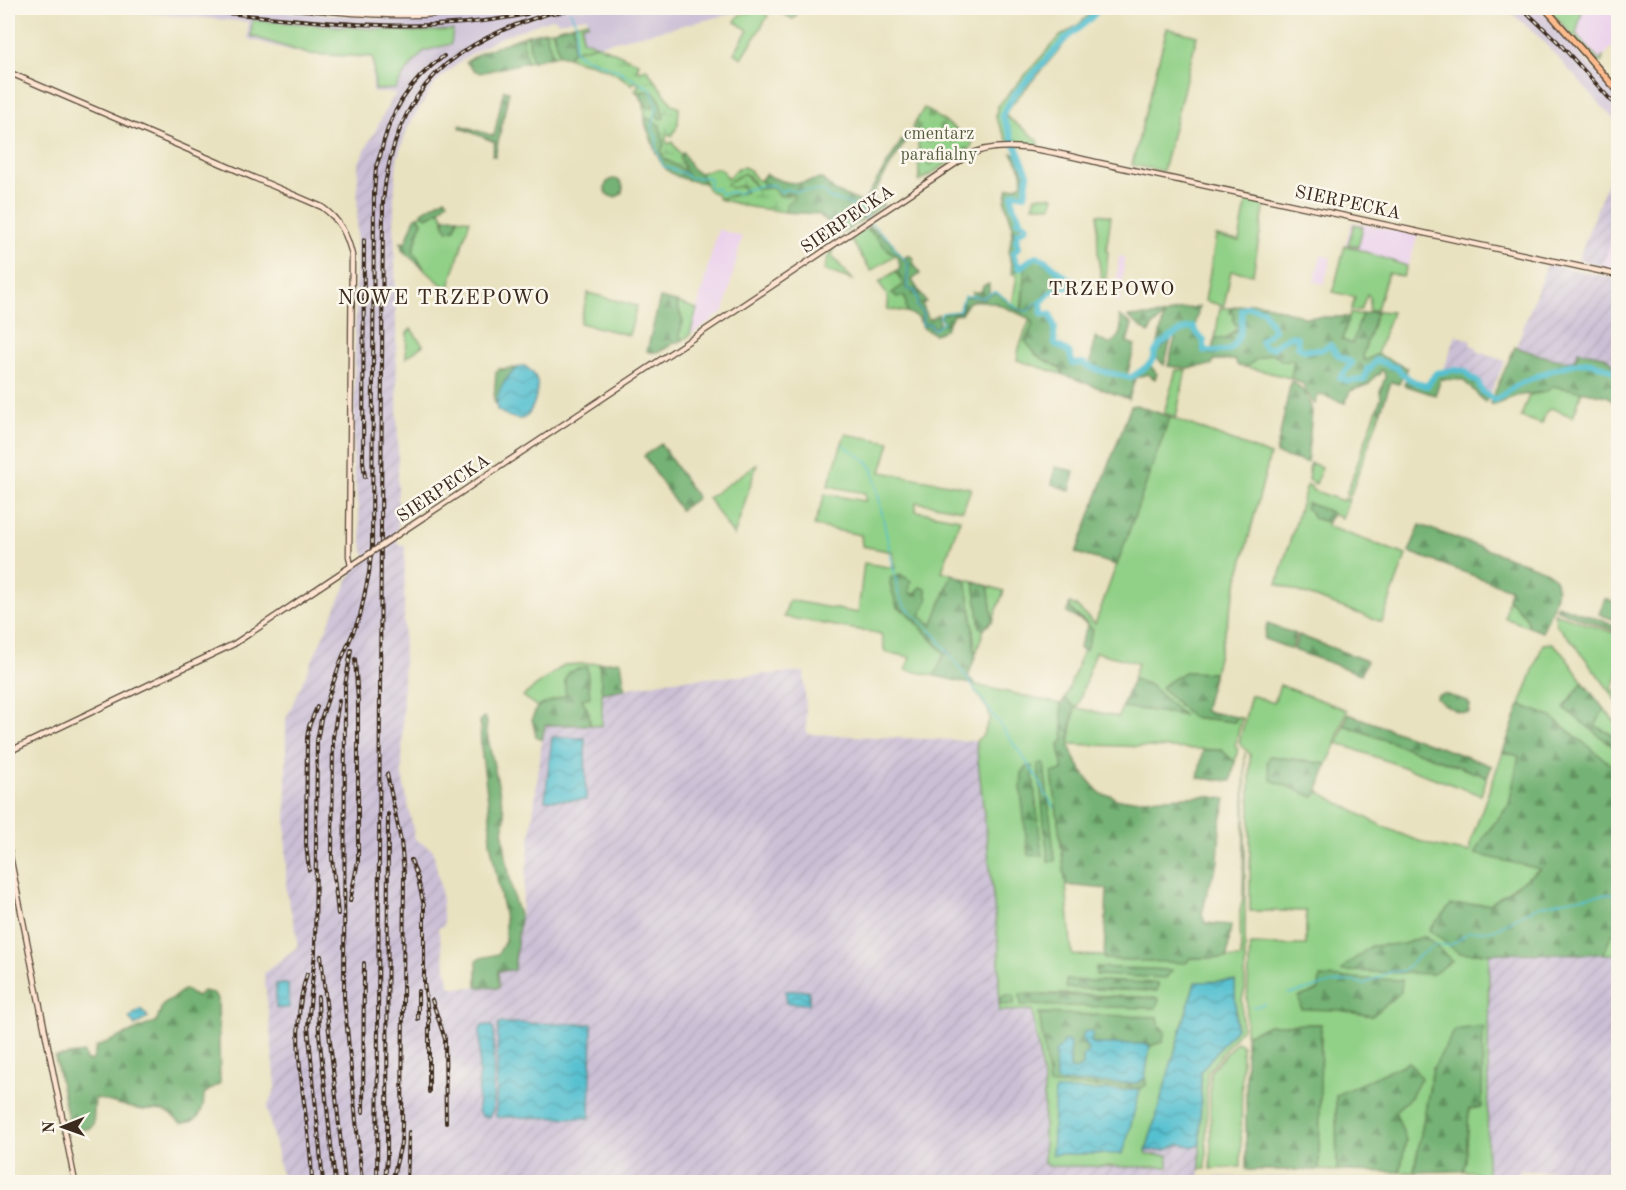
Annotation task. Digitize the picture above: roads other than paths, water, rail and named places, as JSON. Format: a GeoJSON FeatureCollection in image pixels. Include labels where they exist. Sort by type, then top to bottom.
{"type":"FeatureCollection","features":[{"type":"Feature","properties":{"kind":"main road"},"geometry":{"type":"LineString","coordinates":[[1545,8],[1618,91]]}},
{"type":"Feature","properties":{"kind":"street"},"geometry":{"type":"LineString","coordinates":[[294,8],[395,16],[435,14],[477,8]]}},
{"type":"Feature","properties":{"kind":"street"},"geometry":{"type":"LineString","coordinates":[[8,72],[322,207],[345,232],[352,255],[349,556],[351,566]]}},
{"type":"Feature","properties":{"kind":"street","name":"SIERPECKA"},"geometry":{"type":"LineString","coordinates":[[8,752],[234,644],[875,216],[973,153],[989,148],[1058,152],[1100,164],[1618,275]]}},
{"type":"Feature","properties":{"kind":"street"},"geometry":{"type":"LineString","coordinates":[[8,846],[75,1182]]}},
{"type":"Feature","properties":{"kind":"water"},"geometry":{"type":"Polygon","coordinates":[[[521,366],[525,366],[532,372],[537,385],[536,397],[531,409],[524,418],[520,419],[499,412],[497,404],[503,385],[521,366]]]}},
{"type":"Feature","properties":{"kind":"water"},"geometry":{"type":"Polygon","coordinates":[[[552,737],[585,738],[586,800],[545,800],[552,737]]]}},
{"type":"Feature","properties":{"kind":"water"},"geometry":{"type":"Polygon","coordinates":[[[1235,981],[1236,1028],[1201,1071],[1200,1145],[1195,1147],[1180,1144],[1166,1150],[1146,1151],[1195,982],[1235,981]]]}},
{"type":"Feature","properties":{"kind":"water"},"geometry":{"type":"Polygon","coordinates":[[[276,984],[288,984],[289,1008],[276,1008],[276,984]]]}},
{"type":"Feature","properties":{"kind":"water"},"geometry":{"type":"Polygon","coordinates":[[[807,990],[809,1004],[786,1003],[786,991],[807,990]]]}},
{"type":"Feature","properties":{"kind":"water"},"geometry":{"type":"Polygon","coordinates":[[[141,1009],[148,1017],[135,1026],[129,1018],[141,1009]]]}},
{"type":"Feature","properties":{"kind":"water"},"geometry":{"type":"Polygon","coordinates":[[[500,1023],[592,1024],[590,1118],[496,1117],[498,1026],[500,1023]]]}},
{"type":"Feature","properties":{"kind":"water"},"geometry":{"type":"Polygon","coordinates":[[[487,1025],[494,1029],[493,1110],[489,1117],[481,1116],[478,1110],[480,1030],[482,1026],[487,1025]]]}},
{"type":"Feature","properties":{"kind":"water"},"geometry":{"type":"Polygon","coordinates":[[[1084,1032],[1093,1033],[1091,1041],[1095,1044],[1147,1044],[1150,1046],[1145,1078],[1137,1083],[1058,1082],[1055,1052],[1063,1045],[1063,1041],[1068,1041],[1070,1069],[1076,1070],[1083,1066],[1083,1056],[1086,1055],[1088,1049],[1082,1037],[1084,1032]]]}},
{"type":"Feature","properties":{"kind":"water"},"geometry":{"type":"Polygon","coordinates":[[[1055,1090],[1140,1090],[1123,1154],[1052,1154],[1055,1090]]]}},
{"type":"Feature","properties":{"kind":"waterway"},"geometry":{"type":"LineString","coordinates":[[1100,8],[1065,39],[1013,96],[1002,115],[1028,174],[1025,195],[1015,193],[1012,195],[1013,206],[1020,217],[1017,221],[1027,226],[1018,232],[1016,241],[1019,246],[1013,254],[1019,268],[1036,256],[1046,261],[1063,276],[1074,281],[1074,286],[1071,288],[1050,293],[1041,302],[1042,314],[1050,314],[1055,328],[1055,344],[1069,352],[1073,364],[1083,363],[1099,370],[1130,378],[1150,364],[1155,352],[1167,340],[1179,332],[1194,327],[1204,341],[1204,351],[1228,351],[1236,343],[1241,327],[1242,310],[1247,307],[1263,310],[1274,330],[1261,341],[1264,346],[1273,348],[1293,336],[1297,337],[1298,347],[1303,350],[1321,350],[1330,345],[1339,356],[1352,363],[1340,378],[1347,381],[1364,380],[1367,369],[1371,368],[1376,360],[1398,368],[1411,380],[1427,386],[1436,373],[1465,371],[1479,383],[1482,391],[1494,400],[1517,385],[1575,364],[1592,363],[1618,372]]}},
{"type":"Feature","properties":{"kind":"waterway"},"geometry":{"type":"LineString","coordinates":[[570,11],[577,25],[574,50],[579,55],[619,71],[651,89],[657,107],[652,129],[657,138],[656,148],[663,166],[690,178],[707,177],[710,179],[709,185],[713,189],[718,188],[721,194],[732,192],[737,194],[769,185],[774,185],[781,192],[786,189],[824,191],[828,198],[855,207],[868,219]]}},
{"type":"Feature","properties":{"kind":"waterway"},"geometry":{"type":"LineString","coordinates":[[870,223],[893,243],[895,249],[908,263],[907,289],[915,291],[918,302],[916,306],[923,312],[922,325],[930,324],[932,329],[935,329],[943,322],[940,317],[942,313],[959,311],[964,296],[982,298],[994,291],[1023,311],[1028,311],[1037,302],[1041,302]]}},
{"type":"Feature","properties":{"kind":"waterway"},"geometry":{"type":"LineString","coordinates":[[843,445],[867,461],[873,470],[899,595],[905,606],[936,636],[1035,774],[1054,808]]}},
{"type":"Feature","properties":{"kind":"waterway"},"geometry":{"type":"LineString","coordinates":[[1288,994],[1335,983],[1364,984],[1390,972],[1403,971],[1435,945],[1451,945],[1469,932],[1493,930],[1539,906],[1618,893]]}},
{"type":"Feature","properties":{"kind":"waterway"},"geometry":{"type":"LineString","coordinates":[[1253,1007],[1265,1004]]}},
{"type":"Feature","properties":{"kind":"railway"},"geometry":{"type":"LineString","coordinates":[[169,8],[348,24],[393,25],[438,25],[527,14]]}},
{"type":"Feature","properties":{"kind":"railway"},"geometry":{"type":"LineString","coordinates":[[553,14],[580,8]]}},
{"type":"Feature","properties":{"kind":"railway"},"geometry":{"type":"LineString","coordinates":[[1522,8],[1558,42],[1618,108]]}},
{"type":"Feature","properties":{"kind":"railway"},"geometry":{"type":"LineString","coordinates":[[377,1182],[383,202],[389,162],[400,127],[416,98],[436,74],[461,53],[490,36],[561,10]]}},
{"type":"Feature","properties":{"kind":"railway"},"geometry":{"type":"LineString","coordinates":[[380,157],[388,127],[402,100],[420,76],[444,56]]}},
{"type":"Feature","properties":{"kind":"railway"},"geometry":{"type":"LineString","coordinates":[[323,1182],[308,1026],[315,952],[317,741],[321,719],[340,663],[360,616],[372,546],[374,194],[376,167],[382,149]]}},
{"type":"Feature","properties":{"kind":"railway"},"geometry":{"type":"LineString","coordinates":[[364,240],[363,461],[365,477]]}},
{"type":"Feature","properties":{"kind":"railway"},"geometry":{"type":"LineString","coordinates":[[351,650],[345,686],[344,997],[362,1182]]}},
{"type":"Feature","properties":{"kind":"railway"},"geometry":{"type":"LineString","coordinates":[[350,901],[358,861],[358,701],[355,659]]}},
{"type":"Feature","properties":{"kind":"railway"},"geometry":{"type":"LineString","coordinates":[[338,914],[332,858],[333,737],[339,701]]}},
{"type":"Feature","properties":{"kind":"railway"},"geometry":{"type":"LineString","coordinates":[[309,870],[306,844],[307,738],[317,707]]}},
{"type":"Feature","properties":{"kind":"railway"},"geometry":{"type":"LineString","coordinates":[[387,774],[401,841],[404,873],[402,1127],[401,1143],[392,1182]]}},
{"type":"Feature","properties":{"kind":"railway"},"geometry":{"type":"LineString","coordinates":[[385,1182],[388,814]]}},
{"type":"Feature","properties":{"kind":"railway"},"geometry":{"type":"LineString","coordinates":[[411,860],[424,906],[424,983],[429,1020],[429,1092]]}},
{"type":"Feature","properties":{"kind":"railway"},"geometry":{"type":"LineString","coordinates":[[321,956],[345,1182]]}},
{"type":"Feature","properties":{"kind":"railway"},"geometry":{"type":"LineString","coordinates":[[363,1112],[364,963]]}},
{"type":"Feature","properties":{"kind":"railway"},"geometry":{"type":"LineString","coordinates":[[307,974],[298,1025],[312,1182]]}},
{"type":"Feature","properties":{"kind":"railway"},"geometry":{"type":"LineString","coordinates":[[418,991],[418,1019]]}},
{"type":"Feature","properties":{"kind":"railway"},"geometry":{"type":"LineString","coordinates":[[318,997],[319,1033],[335,1182]]}},
{"type":"Feature","properties":{"kind":"railway"},"geometry":{"type":"LineString","coordinates":[[432,1000],[445,1039],[446,1123]]}},
{"type":"Feature","properties":{"kind":"railway"},"geometry":{"type":"LineString","coordinates":[[407,1182],[409,1132]]}},
{"type":"Feature","properties":{"kind":"district","name":"TRZEPOWO"},"geometry":{"type":"Point","coordinates":[1112,288]}},
{"type":"Feature","properties":{"kind":"district","name":"NOWE TRZEPOWO"},"geometry":{"type":"Point","coordinates":[444,297]}},
{"type":"Feature","properties":{"kind":"park label","name":"cmentarz parafialny"},"geometry":{"type":"Point","coordinates":[939,143]}}]}
